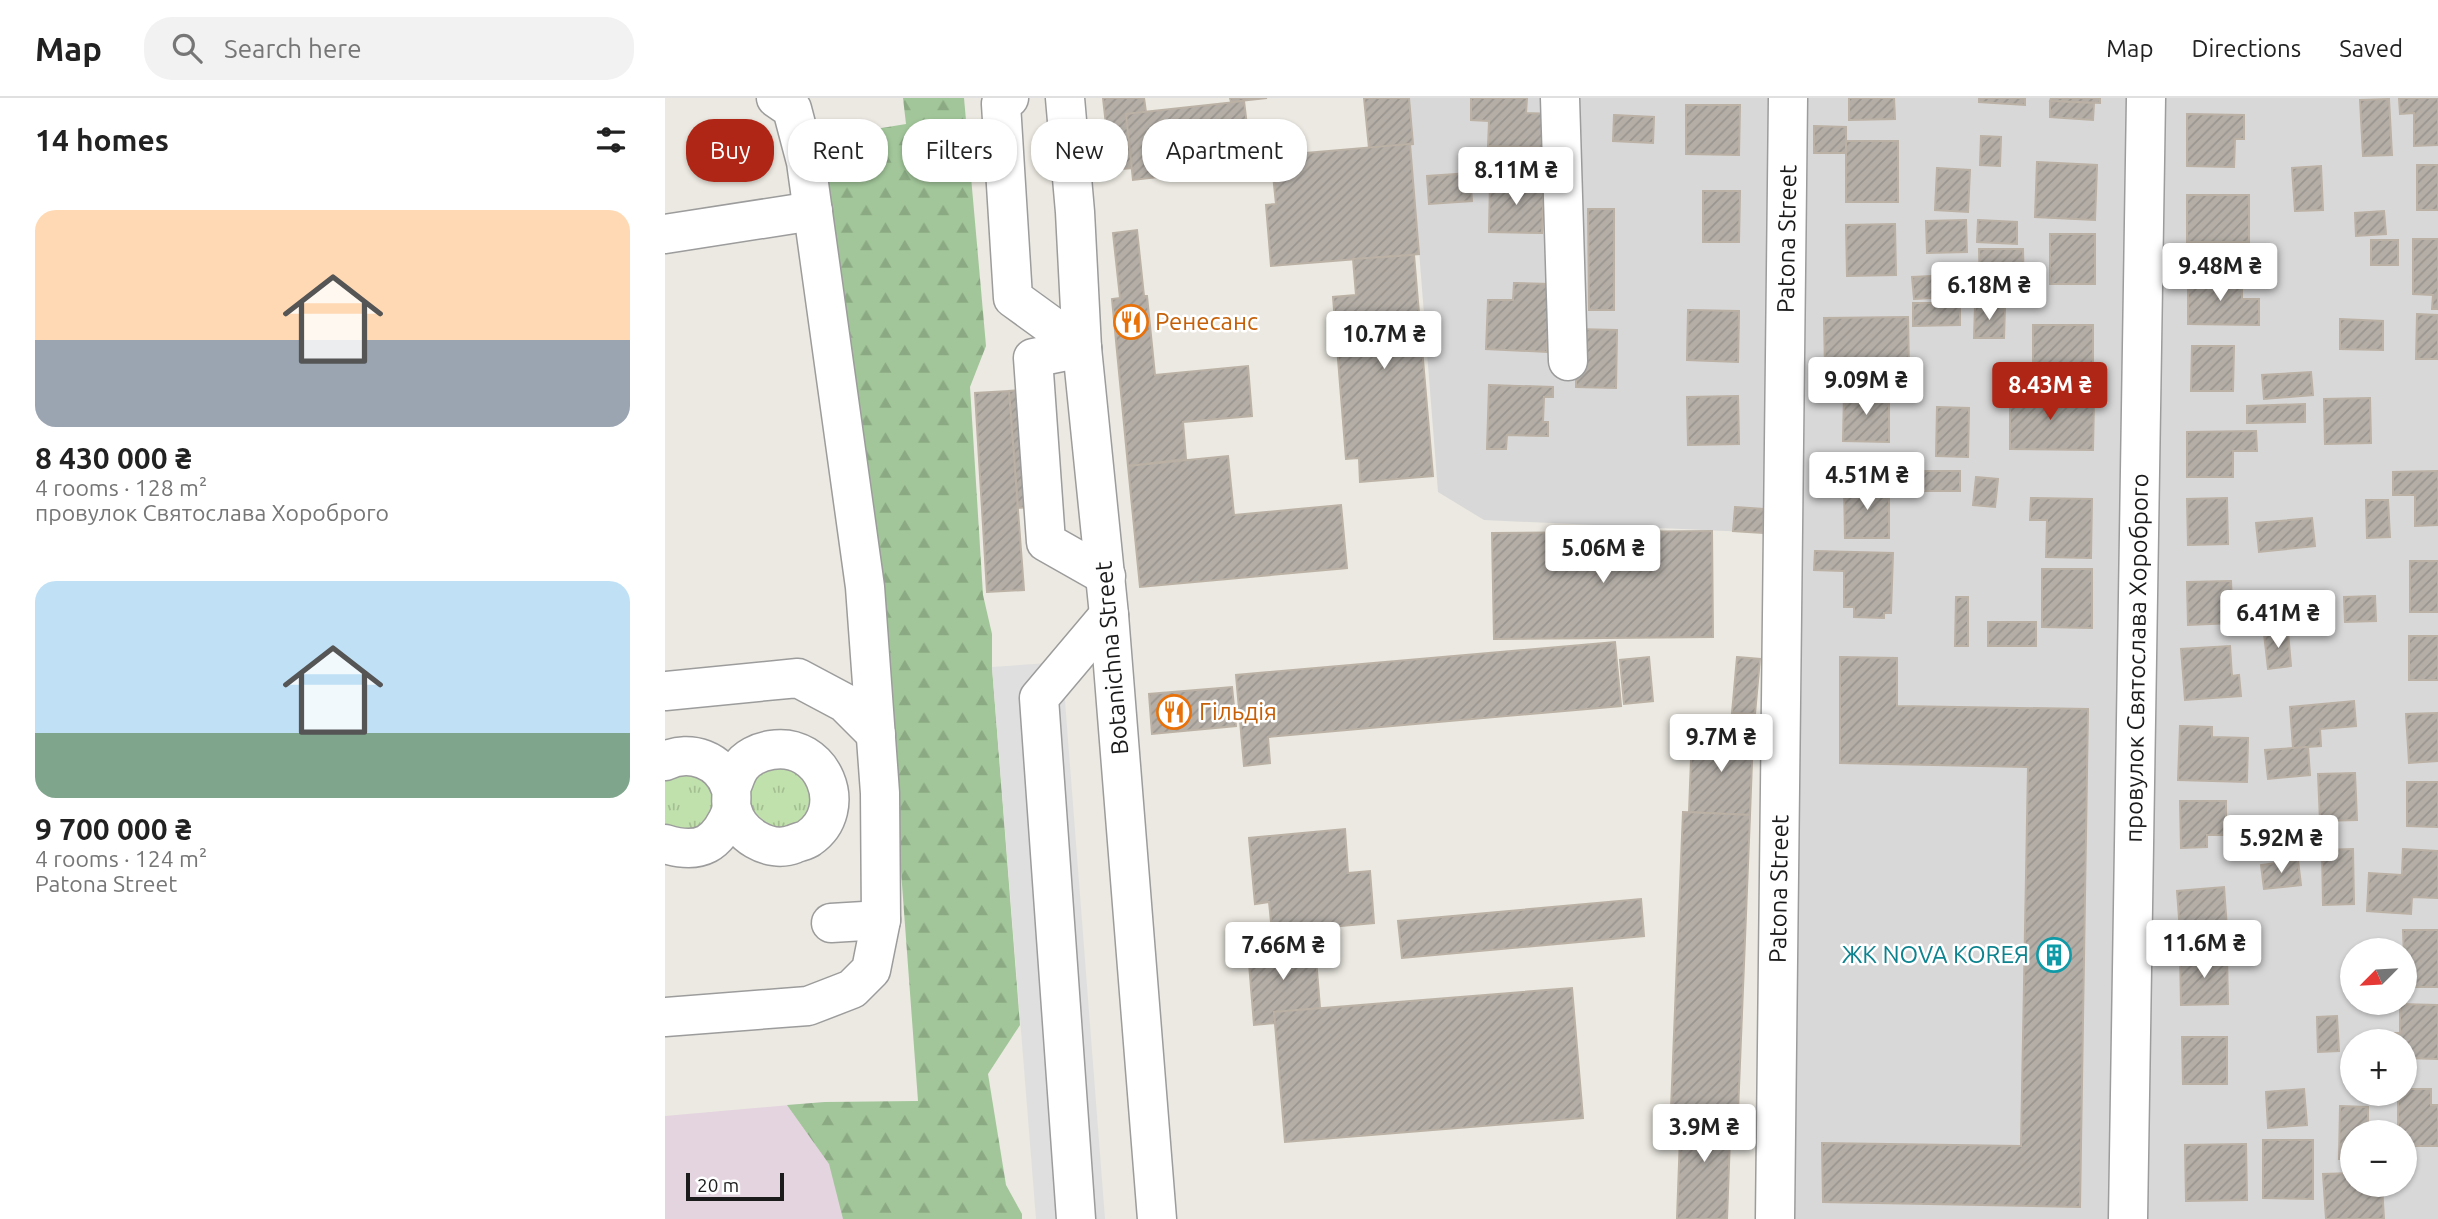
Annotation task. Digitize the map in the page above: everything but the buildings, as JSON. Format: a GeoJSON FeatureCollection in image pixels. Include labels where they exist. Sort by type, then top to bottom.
{"type":"FeatureCollection","features":[{"type":"Feature","properties":{"kind":"street"},"geometry":{"type":"LineString","coordinates":[[1009,98],[1001,104],[1013,298],[1082,348]]}},
{"type":"Feature","properties":{"kind":"street","name":"Botanichna Street"},"geometry":{"type":"LineString","coordinates":[[1065,98],[1075,212],[1082,348],[1109,615],[1157,1219]]}},
{"type":"Feature","properties":{"kind":"street"},"geometry":{"type":"LineString","coordinates":[[1560,98],[1568,361]]}},
{"type":"Feature","properties":{"kind":"street","name":"Patona Street"},"geometry":{"type":"LineString","coordinates":[[1775,1219],[1788,98]]}},
{"type":"Feature","properties":{"kind":"street","name":"провулок Святослава Хороброго"},"geometry":{"type":"LineString","coordinates":[[2129,1219],[2146,98]]}},
{"type":"Feature","properties":{"kind":"street"},"geometry":{"type":"LineString","coordinates":[[665,1017],[808,1006],[852,989],[871,970],[881,920],[880,793],[865,587],[806,162],[794,102]]}},
{"type":"Feature","properties":{"kind":"street"},"geometry":{"type":"LineString","coordinates":[[665,234],[813,211]]}},
{"type":"Feature","properties":{"kind":"street"},"geometry":{"type":"LineString","coordinates":[[1082,348],[1033,358],[1046,542],[1105,576]]}},
{"type":"Feature","properties":{"kind":"street"},"geometry":{"type":"LineString","coordinates":[[1076,1219],[1039,698],[1109,615]]}},
{"type":"Feature","properties":{"kind":"street"},"geometry":{"type":"LineString","coordinates":[[665,691],[797,678],[845,703],[876,734]]}},
{"type":"Feature","properties":{"kind":"street"},"geometry":{"type":"LineString","coordinates":[[665,761],[677,755],[699,757],[719,769],[731,799],[743,831],[763,844],[787,847],[809,838],[825,819],[829,796],[823,772],[807,755],[783,748],[760,751],[741,766],[731,799],[723,831],[705,845],[683,849],[665,844]]}},
{"type":"Feature","properties":{"kind":"street"},"geometry":{"type":"LineString","coordinates":[[829,796],[880,793]]}},
{"type":"Feature","properties":{"kind":"street"},"geometry":{"type":"LineString","coordinates":[[831,923],[881,920]]}},
{"type":"Feature","properties":{"kind":"shaded area"},"geometry":{"type":"Polygon","coordinates":[[[1407,98],[2438,98],[2438,1219],[2143,1219],[2118,654],[2108,1219],[1791,1219],[1802,655],[1798,532],[1769,533],[1484,520],[1438,492],[1407,98]]]}},
{"type":"Feature","properties":{"kind":"shaded area"},"geometry":{"type":"Polygon","coordinates":[[[1062,662],[1105,1219],[1036,1219],[992,667],[1062,662]]]}},
{"type":"Feature","properties":{"kind":"shaded area"},"geometry":{"type":"Polygon","coordinates":[[[825,1102],[929,1219],[665,1219],[665,1116],[825,1102]]]}},
{"type":"Feature","properties":{"kind":"green space"},"geometry":{"type":"Polygon","coordinates":[[[903,98],[964,98],[966,119],[905,119],[903,98]]]}},
{"type":"Feature","properties":{"kind":"green space"},"geometry":{"type":"Polygon","coordinates":[[[902,125],[902,182],[971,182],[986,346],[970,387],[983,595],[992,634],[992,667],[1020,1025],[988,1074],[1006,1185],[1022,1214],[1022,1219],[843,1219],[829,1164],[787,1105],[918,1101],[875,519],[827,182],[888,182],[888,127],[902,125]]]}},
{"type":"Feature","properties":{"kind":"green space"},"geometry":{"type":"Polygon","coordinates":[[[788,766],[813,787],[807,820],[776,831],[762,825],[754,817],[750,792],[763,771],[771,767],[788,766]]]}},
{"type":"Feature","properties":{"kind":"green space"},"geometry":{"type":"Polygon","coordinates":[[[690,770],[716,792],[717,809],[695,834],[665,829],[665,777],[690,770]]]}},
{"type":"Feature","properties":{"kind":"place","name":"Ренесанс"},"geometry":{"type":"Point","coordinates":[1131,322]}},
{"type":"Feature","properties":{"kind":"place","name":"Гільдія"},"geometry":{"type":"Point","coordinates":[1174,712]}},
{"type":"Feature","properties":{"kind":"place","name":"ЖК NOVA KOREЯ"},"geometry":{"type":"Point","coordinates":[2054,955]}}]}
